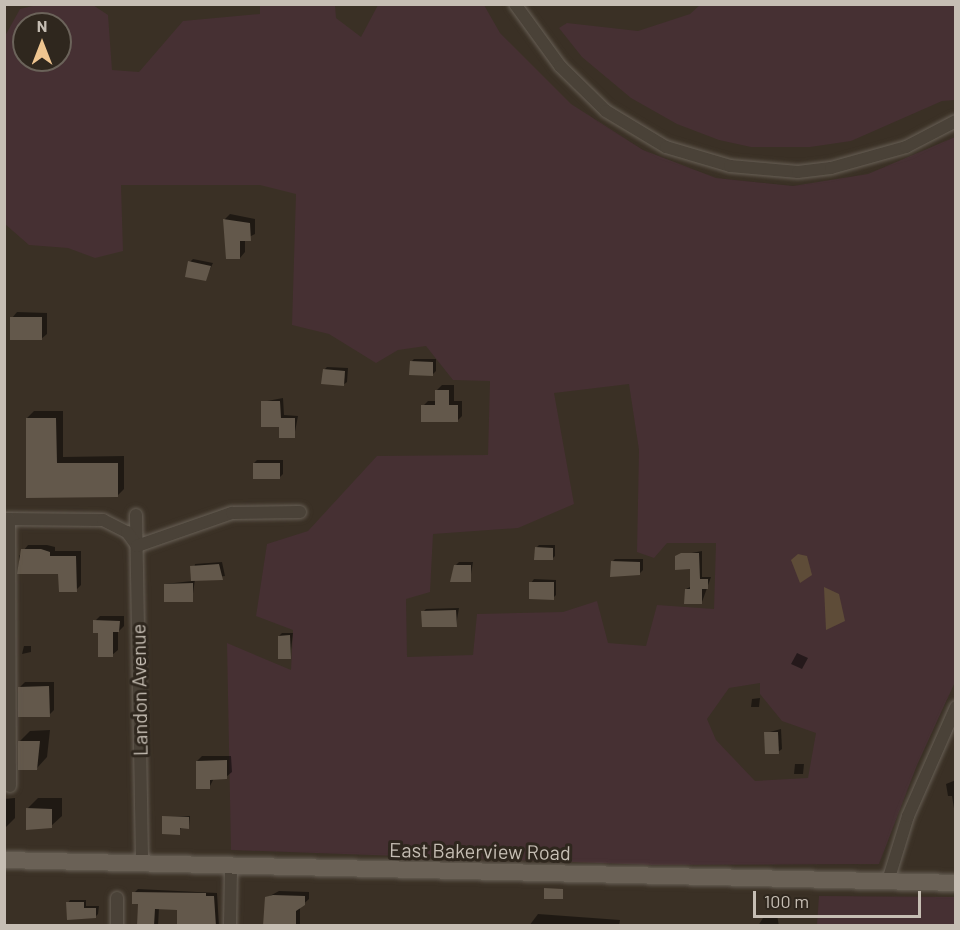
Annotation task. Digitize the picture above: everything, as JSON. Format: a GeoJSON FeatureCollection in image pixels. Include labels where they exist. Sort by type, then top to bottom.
{"type":"FeatureCollection","features":[{"type":"Feature","properties":{"kind":"main road","name":"East Bakerview Road"},"geometry":{"type":"LineString","coordinates":[[4,860],[956,883]]}},
{"type":"Feature","properties":{"kind":"street"},"geometry":{"type":"LineString","coordinates":[[515,4],[560,66],[606,111],[666,147],[730,166],[798,172],[831,168],[906,147],[956,121]]}},
{"type":"Feature","properties":{"kind":"street"},"geometry":{"type":"LineString","coordinates":[[10,786],[7,519],[103,520],[127,532],[137,546],[232,513],[300,512]]}},
{"type":"Feature","properties":{"kind":"street","name":"Landon Avenue"},"geometry":{"type":"LineString","coordinates":[[136,515],[142,865]]}},
{"type":"Feature","properties":{"kind":"street"},"geometry":{"type":"LineString","coordinates":[[888,881],[908,816],[956,707]]}},
{"type":"Feature","properties":{"kind":"street"},"geometry":{"type":"LineString","coordinates":[[230,926],[231,867]]}},
{"type":"Feature","properties":{"kind":"street"},"geometry":{"type":"LineString","coordinates":[[117,898],[117,926]]}},
{"type":"Feature","properties":{"kind":"shaded area"},"geometry":{"type":"Polygon","coordinates":[[[37,5],[93,5],[108,15],[112,70],[139,72],[183,21],[260,14],[260,5],[335,5],[336,18],[361,37],[378,5],[484,5],[500,33],[571,104],[643,150],[716,178],[793,186],[868,174],[955,137],[955,682],[917,765],[879,864],[652,865],[231,850],[227,643],[291,670],[293,630],[256,616],[267,544],[308,531],[377,456],[488,455],[490,381],[453,380],[426,346],[398,350],[376,363],[329,334],[292,325],[296,194],[260,185],[121,185],[123,251],[95,258],[68,248],[29,245],[5,224],[5,36],[12,23],[12,72],[72,72],[72,12],[18,12],[20,9],[37,5]],[[629,384],[554,393],[574,504],[518,528],[433,534],[430,592],[406,599],[407,657],[473,655],[477,614],[563,612],[597,601],[608,643],[646,646],[657,605],[714,609],[716,543],[667,543],[654,558],[637,552],[639,450],[629,384]],[[760,683],[729,688],[707,719],[716,740],[755,781],[808,778],[816,733],[782,721],[760,694],[760,683]]]}},
{"type":"Feature","properties":{"kind":"shaded area"},"geometry":{"type":"Polygon","coordinates":[[[700,5],[955,5],[955,100],[942,101],[851,141],[810,147],[751,147],[719,140],[677,124],[631,98],[582,57],[559,28],[567,23],[638,31],[690,14],[700,5]]]}},
{"type":"Feature","properties":{"kind":"shaded area"},"geometry":{"type":"Polygon","coordinates":[[[798,554],[807,556],[812,575],[800,583],[791,560],[798,554]]]}},
{"type":"Feature","properties":{"kind":"shaded area"},"geometry":{"type":"Polygon","coordinates":[[[824,587],[839,594],[845,621],[826,630],[824,587]]]}},
{"type":"Feature","properties":{"kind":"shaded area"},"geometry":{"type":"Polygon","coordinates":[[[819,896],[955,897],[955,925],[817,925],[819,896]]]}},
{"type":"Feature","properties":{"kind":"building"},"geometry":{"type":"Polygon","coordinates":[[[223,219],[250,223],[251,241],[240,241],[240,259],[226,259],[223,219]]]}},
{"type":"Feature","properties":{"kind":"building"},"geometry":{"type":"Polygon","coordinates":[[[188,261],[211,266],[206,281],[185,277],[188,261]]]}},
{"type":"Feature","properties":{"kind":"building"},"geometry":{"type":"Polygon","coordinates":[[[10,317],[42,317],[42,340],[10,340],[10,317]]]}},
{"type":"Feature","properties":{"kind":"building"},"geometry":{"type":"Polygon","coordinates":[[[410,361],[433,362],[433,376],[409,375],[410,361]]]}},
{"type":"Feature","properties":{"kind":"building"},"geometry":{"type":"Polygon","coordinates":[[[323,369],[345,371],[344,386],[321,384],[323,369]]]}},
{"type":"Feature","properties":{"kind":"building"},"geometry":{"type":"Polygon","coordinates":[[[435,390],[449,390],[449,405],[458,405],[458,422],[421,422],[421,405],[435,405],[435,390]]]}},
{"type":"Feature","properties":{"kind":"building"},"geometry":{"type":"Polygon","coordinates":[[[261,401],[280,401],[281,418],[295,418],[295,438],[279,438],[279,427],[261,427],[261,401]]]}},
{"type":"Feature","properties":{"kind":"building"},"geometry":{"type":"Polygon","coordinates":[[[26,418],[56,418],[57,463],[118,463],[118,497],[26,498],[26,418]]]}},
{"type":"Feature","properties":{"kind":"building"},"geometry":{"type":"Polygon","coordinates":[[[253,463],[280,463],[280,479],[253,479],[253,463]]]}},
{"type":"Feature","properties":{"kind":"building"},"geometry":{"type":"Polygon","coordinates":[[[535,547],[553,548],[553,560],[534,560],[535,547]]]}},
{"type":"Feature","properties":{"kind":"building"},"geometry":{"type":"Polygon","coordinates":[[[21,549],[41,549],[50,552],[50,556],[76,556],[77,592],[59,592],[58,574],[17,574],[21,549]]]}},
{"type":"Feature","properties":{"kind":"building"},"geometry":{"type":"Polygon","coordinates":[[[681,553],[699,553],[700,579],[708,579],[708,589],[702,589],[702,604],[684,604],[685,589],[690,589],[690,569],[675,570],[675,556],[681,553]]]}},
{"type":"Feature","properties":{"kind":"building"},"geometry":{"type":"Polygon","coordinates":[[[611,561],[640,562],[640,575],[610,577],[611,561]]]}},
{"type":"Feature","properties":{"kind":"building"},"geometry":{"type":"Polygon","coordinates":[[[219,564],[223,580],[191,581],[190,566],[219,564]]]}},
{"type":"Feature","properties":{"kind":"building"},"geometry":{"type":"Polygon","coordinates":[[[454,565],[471,565],[471,582],[450,582],[454,565]]]}},
{"type":"Feature","properties":{"kind":"building"},"geometry":{"type":"Polygon","coordinates":[[[529,582],[554,582],[554,600],[529,599],[529,582]]]}},
{"type":"Feature","properties":{"kind":"building"},"geometry":{"type":"Polygon","coordinates":[[[193,583],[193,602],[164,602],[164,584],[193,583]]]}},
{"type":"Feature","properties":{"kind":"building"},"geometry":{"type":"Polygon","coordinates":[[[456,610],[457,627],[422,627],[421,611],[456,610]]]}},
{"type":"Feature","properties":{"kind":"building"},"geometry":{"type":"Polygon","coordinates":[[[93,620],[120,621],[119,632],[113,632],[113,657],[98,657],[98,633],[93,633],[93,620]]]}},
{"type":"Feature","properties":{"kind":"building"},"geometry":{"type":"Polygon","coordinates":[[[290,635],[291,659],[278,659],[278,636],[290,635]]]}},
{"type":"Feature","properties":{"kind":"building"},"geometry":{"type":"Polygon","coordinates":[[[49,686],[50,717],[18,717],[18,687],[49,686]]]}},
{"type":"Feature","properties":{"kind":"building"},"geometry":{"type":"Polygon","coordinates":[[[764,732],[778,732],[779,754],[765,754],[764,732]]]}},
{"type":"Feature","properties":{"kind":"building"},"geometry":{"type":"Polygon","coordinates":[[[18,741],[40,741],[37,770],[18,770],[18,741]]]}},
{"type":"Feature","properties":{"kind":"building"},"geometry":{"type":"Polygon","coordinates":[[[227,760],[227,779],[210,780],[210,789],[196,789],[196,761],[227,760]]]}},
{"type":"Feature","properties":{"kind":"building"},"geometry":{"type":"Polygon","coordinates":[[[26,808],[52,809],[52,828],[26,830],[26,808]]]}},
{"type":"Feature","properties":{"kind":"building"},"geometry":{"type":"Polygon","coordinates":[[[162,816],[189,817],[189,829],[180,828],[180,835],[162,834],[162,816]]]}},
{"type":"Feature","properties":{"kind":"building"},"geometry":{"type":"Polygon","coordinates":[[[544,888],[563,889],[563,899],[544,899],[544,888]]]}},
{"type":"Feature","properties":{"kind":"building"},"geometry":{"type":"Polygon","coordinates":[[[132,892],[206,893],[206,896],[214,896],[216,926],[177,926],[177,910],[155,909],[154,926],[137,926],[138,904],[132,904],[132,892]]]}},
{"type":"Feature","properties":{"kind":"building"},"geometry":{"type":"Polygon","coordinates":[[[305,896],[305,905],[296,911],[296,926],[263,926],[265,897],[305,896]]]}},
{"type":"Feature","properties":{"kind":"building"},"geometry":{"type":"Polygon","coordinates":[[[66,902],[84,902],[84,908],[96,908],[96,918],[67,920],[66,902]]]}}]}
